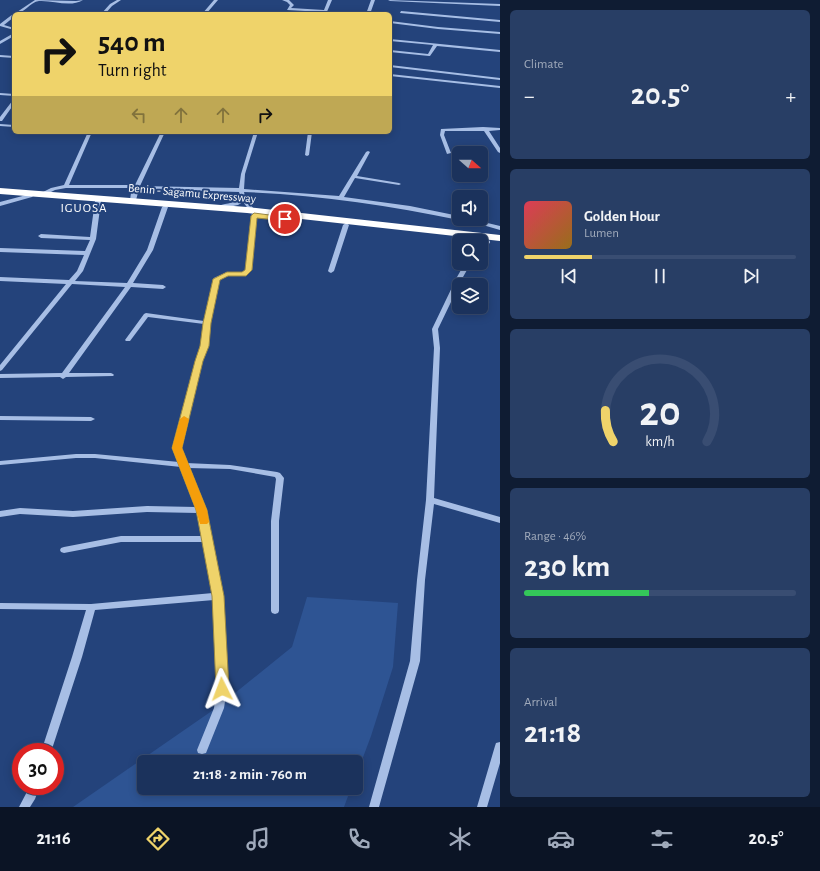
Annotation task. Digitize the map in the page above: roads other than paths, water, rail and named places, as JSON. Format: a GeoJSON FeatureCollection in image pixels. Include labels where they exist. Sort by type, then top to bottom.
{"type":"FeatureCollection","features":[{"type":"Feature","properties":{"kind":"highway","name":"Benin - Sagamu Expressway"},"geometry":{"type":"LineString","coordinates":[[0,191],[216,207],[253,213],[500,238]]}},
{"type":"Feature","properties":{"kind":"highway"},"geometry":{"type":"LineString","coordinates":[[0,200],[30,196],[253,213],[452,239]]}},
{"type":"Feature","properties":{"kind":"highway"},"geometry":{"type":"LineString","coordinates":[[488,243],[500,244]]}},
{"type":"Feature","properties":{"kind":"street"},"geometry":{"type":"LineString","coordinates":[[20,12],[38,0],[76,2],[81,0]]}},
{"type":"Feature","properties":{"kind":"street"},"geometry":{"type":"LineString","coordinates":[[105,12],[111,5],[119,0]]}},
{"type":"Feature","properties":{"kind":"street"},"geometry":{"type":"LineString","coordinates":[[206,12],[216,0]]}},
{"type":"Feature","properties":{"kind":"street"},"geometry":{"type":"LineString","coordinates":[[284,0],[288,1],[292,5],[286,11],[305,12]]}},
{"type":"Feature","properties":{"kind":"street"},"geometry":{"type":"LineString","coordinates":[[324,12],[330,0]]}},
{"type":"Feature","properties":{"kind":"street"},"geometry":{"type":"LineString","coordinates":[[369,12],[373,0]]}},
{"type":"Feature","properties":{"kind":"street"},"geometry":{"type":"LineString","coordinates":[[390,0],[453,1],[500,5]]}},
{"type":"Feature","properties":{"kind":"street"},"geometry":{"type":"LineString","coordinates":[[401,12],[500,21]]}},
{"type":"Feature","properties":{"kind":"street"},"geometry":{"type":"LineString","coordinates":[[12,17],[1,25],[12,29]]}},
{"type":"Feature","properties":{"kind":"street"},"geometry":{"type":"LineString","coordinates":[[392,22],[432,28],[500,33]]}},
{"type":"Feature","properties":{"kind":"street"},"geometry":{"type":"LineString","coordinates":[[0,29],[12,29]]}},
{"type":"Feature","properties":{"kind":"street"},"geometry":{"type":"LineString","coordinates":[[0,43],[12,35]]}},
{"type":"Feature","properties":{"kind":"street"},"geometry":{"type":"LineString","coordinates":[[392,40],[500,51]]}},
{"type":"Feature","properties":{"kind":"street"},"geometry":{"type":"LineString","coordinates":[[392,51],[429,55],[436,44]]}},
{"type":"Feature","properties":{"kind":"street"},"geometry":{"type":"LineString","coordinates":[[0,56],[12,57]]}},
{"type":"Feature","properties":{"kind":"street"},"geometry":{"type":"LineString","coordinates":[[392,66],[500,79]]}},
{"type":"Feature","properties":{"kind":"street"},"geometry":{"type":"LineString","coordinates":[[392,70],[399,68]]}},
{"type":"Feature","properties":{"kind":"street"},"geometry":{"type":"LineString","coordinates":[[392,74],[500,87]]}},
{"type":"Feature","properties":{"kind":"street"},"geometry":{"type":"LineString","coordinates":[[0,94],[12,95]]}},
{"type":"Feature","properties":{"kind":"street"},"geometry":{"type":"LineString","coordinates":[[0,120],[12,104]]}},
{"type":"Feature","properties":{"kind":"street"},"geometry":{"type":"LineString","coordinates":[[0,125],[12,126]]}},
{"type":"Feature","properties":{"kind":"street"},"geometry":{"type":"LineString","coordinates":[[449,153],[442,134],[443,130],[485,128],[500,129]]}},
{"type":"Feature","properties":{"kind":"street"},"geometry":{"type":"LineString","coordinates":[[485,128],[500,152]]}},
{"type":"Feature","properties":{"kind":"street"},"geometry":{"type":"LineString","coordinates":[[66,186],[89,134]]}},
{"type":"Feature","properties":{"kind":"street"},"geometry":{"type":"LineString","coordinates":[[133,200],[134,193],[162,134]]}},
{"type":"Feature","properties":{"kind":"street"},"geometry":{"type":"LineString","coordinates":[[202,750],[219,708],[222,689],[218,596],[201,510],[177,448],[204,346],[216,279],[227,274],[243,275],[248,270],[253,213],[243,200],[241,190],[242,175],[255,134]]}},
{"type":"Feature","properties":{"kind":"street"},"geometry":{"type":"LineString","coordinates":[[307,155],[310,134]]}},
{"type":"Feature","properties":{"kind":"street"},"geometry":{"type":"LineString","coordinates":[[341,198],[368,152]]}},
{"type":"Feature","properties":{"kind":"street"},"geometry":{"type":"LineString","coordinates":[[354,177],[399,184]]}},
{"type":"Feature","properties":{"kind":"street"},"geometry":{"type":"LineString","coordinates":[[66,186],[74,196]]}},
{"type":"Feature","properties":{"kind":"street"},"geometry":{"type":"LineString","coordinates":[[43,194],[66,186],[241,190],[304,194],[394,204],[452,216]]}},
{"type":"Feature","properties":{"kind":"street"},"geometry":{"type":"LineString","coordinates":[[216,207],[236,204],[243,200]]}},
{"type":"Feature","properties":{"kind":"street"},"geometry":{"type":"LineString","coordinates":[[0,369],[80,271],[93,239],[98,201]]}},
{"type":"Feature","properties":{"kind":"street"},"geometry":{"type":"LineString","coordinates":[[63,377],[129,285],[150,250],[165,207]]}},
{"type":"Feature","properties":{"kind":"street"},"geometry":{"type":"LineString","coordinates":[[331,271],[346,225]]}},
{"type":"Feature","properties":{"kind":"street"},"geometry":{"type":"LineString","coordinates":[[488,225],[500,228]]}},
{"type":"Feature","properties":{"kind":"street"},"geometry":{"type":"LineString","coordinates":[[40,236],[93,239]]}},
{"type":"Feature","properties":{"kind":"street"},"geometry":{"type":"LineString","coordinates":[[0,250],[87,253]]}},
{"type":"Feature","properties":{"kind":"street"},"geometry":{"type":"LineString","coordinates":[[374,807],[415,661],[421,580],[430,500],[437,348],[435,329],[464,270]]}},
{"type":"Feature","properties":{"kind":"street"},"geometry":{"type":"LineString","coordinates":[[0,279],[163,287]]}},
{"type":"Feature","properties":{"kind":"street"},"geometry":{"type":"LineString","coordinates":[[128,340],[146,315],[207,323]]}},
{"type":"Feature","properties":{"kind":"street"},"geometry":{"type":"LineString","coordinates":[[0,376],[63,377],[111,375]]}},
{"type":"Feature","properties":{"kind":"street"},"geometry":{"type":"LineString","coordinates":[[0,418],[91,419]]}},
{"type":"Feature","properties":{"kind":"street"},"geometry":{"type":"LineString","coordinates":[[0,463],[76,456],[112,457],[183,465],[230,467],[277,475],[280,478],[274,520],[276,611]]}},
{"type":"Feature","properties":{"kind":"street"},"geometry":{"type":"LineString","coordinates":[[430,500],[500,520]]}},
{"type":"Feature","properties":{"kind":"street"},"geometry":{"type":"LineString","coordinates":[[0,514],[20,511],[73,514],[147,509],[201,510]]}},
{"type":"Feature","properties":{"kind":"street"},"geometry":{"type":"LineString","coordinates":[[64,550],[121,539],[207,539]]}},
{"type":"Feature","properties":{"kind":"street"},"geometry":{"type":"LineString","coordinates":[[0,606],[91,607],[218,596]]}},
{"type":"Feature","properties":{"kind":"street"},"geometry":{"type":"LineString","coordinates":[[49,743],[77,657],[91,607]]}},
{"type":"Feature","properties":{"kind":"street"},"geometry":{"type":"LineString","coordinates":[[482,807],[497,769],[500,746]]}},
{"type":"Feature","properties":{"kind":"street"},"geometry":{"type":"LineString","coordinates":[[24,807],[31,795]]}},
{"type":"Feature","properties":{"kind":"district","name":"IGUOSA"},"geometry":{"type":"Point","coordinates":[84,208]}}]}
